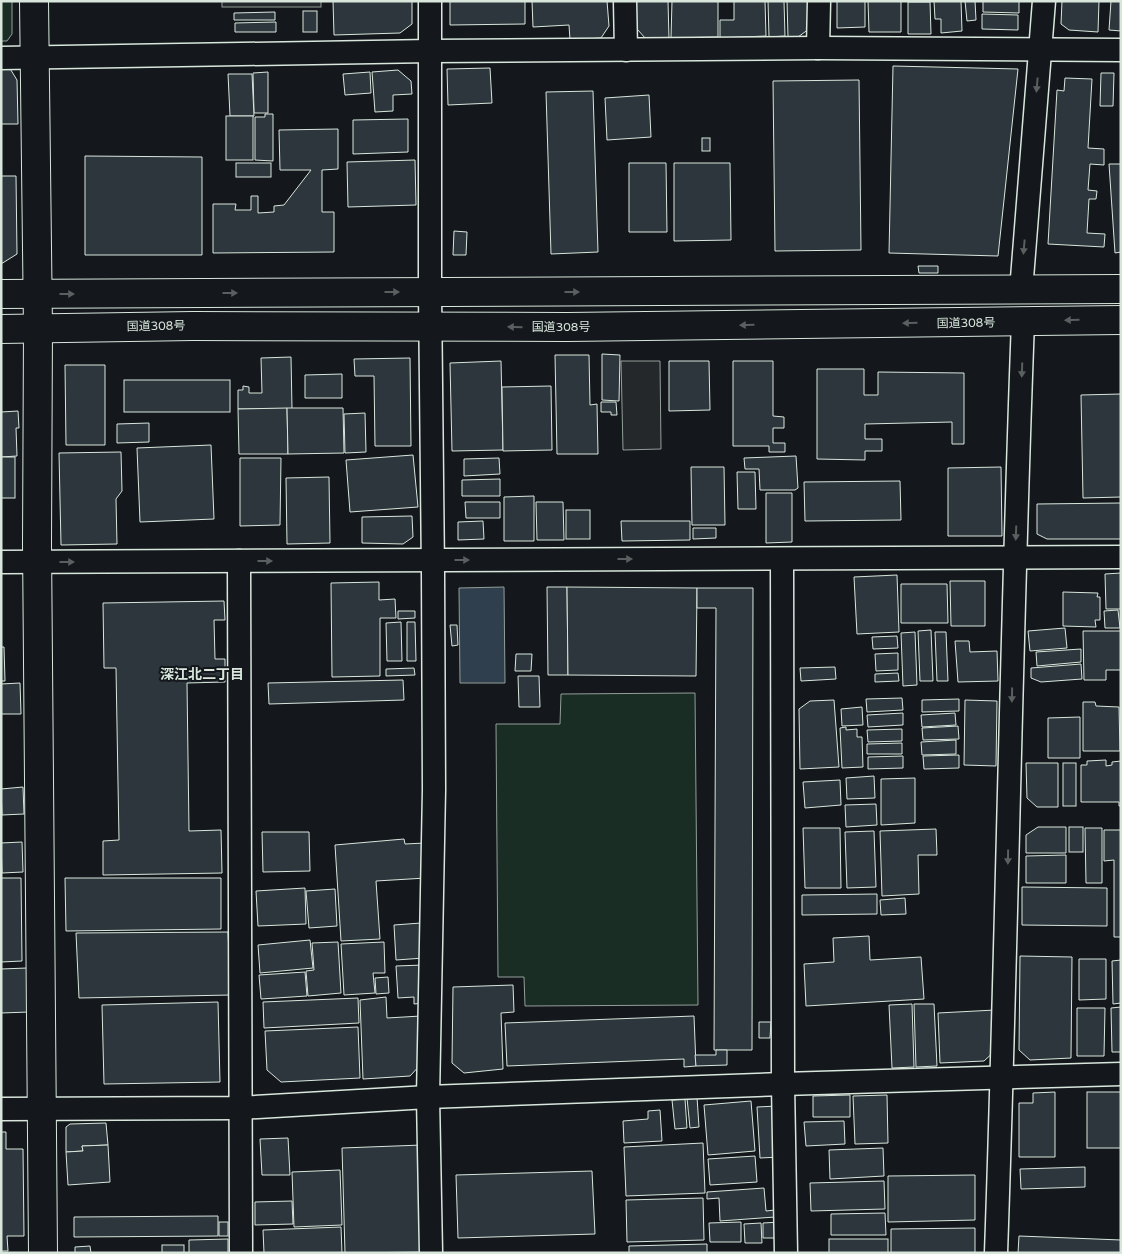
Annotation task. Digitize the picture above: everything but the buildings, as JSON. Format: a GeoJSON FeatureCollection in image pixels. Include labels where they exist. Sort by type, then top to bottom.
{"type":"FeatureCollection","features":[{"type":"Feature","properties":{"kind":"main road"},"geometry":{"type":"LineString","coordinates":[[34,1],[38,329],[43,1253]]}},
{"type":"Feature","properties":{"kind":"main road"},"geometry":{"type":"LineString","coordinates":[[1,294],[1121,290]]}},
{"type":"Feature","properties":{"kind":"main road","name":"国道308号"},"geometry":{"type":"LineString","coordinates":[[1,329],[193,326],[587,327],[1121,320]]}},
{"type":"Feature","properties":{"kind":"street"},"geometry":{"type":"LineString","coordinates":[[430,1],[430,326],[434,790],[428,1097],[431,1253]]}},
{"type":"Feature","properties":{"kind":"street"},"geometry":{"type":"LineString","coordinates":[[625,1],[626,50]]}},
{"type":"Feature","properties":{"kind":"street"},"geometry":{"type":"LineString","coordinates":[[818,48],[819,1]]}},
{"type":"Feature","properties":{"kind":"street"},"geometry":{"type":"LineString","coordinates":[[1021,291],[1044,1]]}},
{"type":"Feature","properties":{"kind":"street"},"geometry":{"type":"LineString","coordinates":[[1,58],[431,51],[818,48],[1121,50]]}},
{"type":"Feature","properties":{"kind":"street"},"geometry":{"type":"LineString","coordinates":[[996,1253],[1023,321]]}},
{"type":"Feature","properties":{"kind":"street"},"geometry":{"type":"LineString","coordinates":[[1,562],[1121,557]]}},
{"type":"Feature","properties":{"kind":"street"},"geometry":{"type":"LineString","coordinates":[[782,559],[783,1084],[786,1253]]}},
{"type":"Feature","properties":{"kind":"street"},"geometry":{"type":"LineString","coordinates":[[239,561],[239,1108],[241,1253]]}},
{"type":"Feature","properties":{"kind":"street"},"geometry":{"type":"LineString","coordinates":[[1,1109],[239,1108],[428,1097],[1121,1074]]}},
{"type":"Feature","properties":{"kind":"green space"},"geometry":{"type":"Polygon","coordinates":[[[1,1],[12,1],[12,34],[7,41],[1,41],[1,1]]]}},
{"type":"Feature","properties":{"kind":"green space"},"geometry":{"type":"Polygon","coordinates":[[[695,693],[698,1005],[525,1006],[524,977],[498,977],[496,724],[560,724],[561,694],[695,693]]]}},
{"type":"Feature","properties":{"kind":"shaded area"},"geometry":{"type":"Polygon","coordinates":[[[222,1],[321,1],[321,7],[222,7],[222,1]]]}},
{"type":"Feature","properties":{"kind":"shaded area"},"geometry":{"type":"Polygon","coordinates":[[[621,361],[660,361],[661,449],[623,450],[621,361]]]}},
{"type":"Feature","properties":{"kind":"water"},"geometry":{"type":"Polygon","coordinates":[[[504,587],[505,683],[460,683],[459,588],[504,587]]]}},
{"type":"Feature","properties":{"kind":"district","name":"深江北二丁目"},"geometry":{"type":"Point","coordinates":[202,674]}}]}
